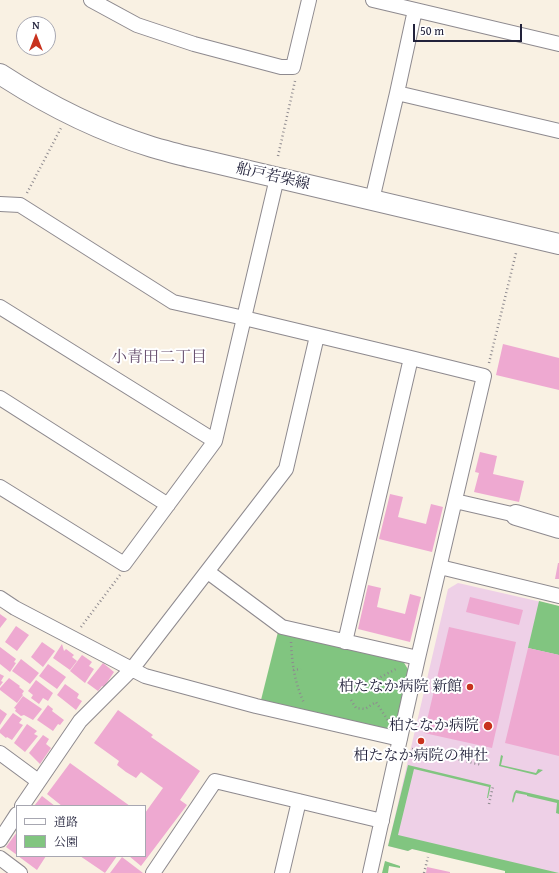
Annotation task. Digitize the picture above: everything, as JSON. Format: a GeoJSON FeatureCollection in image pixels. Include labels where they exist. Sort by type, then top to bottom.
{"type":"FeatureCollection","features":[{"type":"Feature","properties":{"kind":"street"},"geometry":{"type":"LineString","coordinates":[[91,0],[137,25],[194,44],[281,67],[293,67],[310,0]]}},
{"type":"Feature","properties":{"kind":"street"},"geometry":{"type":"LineString","coordinates":[[374,0],[559,44]]}},
{"type":"Feature","properties":{"kind":"street"},"geometry":{"type":"LineString","coordinates":[[372,200],[415,10]]}},
{"type":"Feature","properties":{"kind":"street","name":"船戸若柴線"},"geometry":{"type":"LineString","coordinates":[[0,74],[69,113],[112,132],[152,147],[559,244]]}},
{"type":"Feature","properties":{"kind":"street"},"geometry":{"type":"LineString","coordinates":[[397,93],[559,131]]}},
{"type":"Feature","properties":{"kind":"street"},"geometry":{"type":"LineString","coordinates":[[0,487],[124,564],[215,442],[277,178]]}},
{"type":"Feature","properties":{"kind":"street"},"geometry":{"type":"LineString","coordinates":[[0,204],[20,206],[173,302],[484,376],[418,658],[403,744],[382,821],[370,873]]}},
{"type":"Feature","properties":{"kind":"street"},"geometry":{"type":"LineString","coordinates":[[0,306],[215,442]]}},
{"type":"Feature","properties":{"kind":"street"},"geometry":{"type":"LineString","coordinates":[[23,805],[80,721],[132,669],[286,469],[317,336]]}},
{"type":"Feature","properties":{"kind":"street"},"geometry":{"type":"LineString","coordinates":[[345,642],[411,358]]}},
{"type":"Feature","properties":{"kind":"street"},"geometry":{"type":"LineString","coordinates":[[0,398],[168,505]]}},
{"type":"Feature","properties":{"kind":"street"},"geometry":{"type":"LineString","coordinates":[[455,501],[516,515],[559,528]]}},
{"type":"Feature","properties":{"kind":"street"},"geometry":{"type":"LineString","coordinates":[[440,567],[559,596]]}},
{"type":"Feature","properties":{"kind":"street"},"geometry":{"type":"LineString","coordinates":[[208,572],[282,627],[418,658]]}},
{"type":"Feature","properties":{"kind":"street"},"geometry":{"type":"LineString","coordinates":[[0,598],[15,608],[145,676],[403,744]]}},
{"type":"Feature","properties":{"kind":"street"},"geometry":{"type":"LineString","coordinates":[[0,753],[38,781]]}},
{"type":"Feature","properties":{"kind":"street"},"geometry":{"type":"LineString","coordinates":[[153,873],[215,781],[382,821]]}},
{"type":"Feature","properties":{"kind":"street"},"geometry":{"type":"LineString","coordinates":[[282,873],[299,800]]}},
{"type":"Feature","properties":{"kind":"street"},"geometry":{"type":"LineString","coordinates":[[0,840],[16,816]]}},
{"type":"Feature","properties":{"kind":"street"},"geometry":{"type":"LineString","coordinates":[[0,858],[20,873]]}},
{"type":"Feature","properties":{"kind":"path"},"geometry":{"type":"LineString","coordinates":[[278,156],[296,75],[293,67]]}},
{"type":"Feature","properties":{"kind":"path"},"geometry":{"type":"LineString","coordinates":[[20,206],[61,128]]}},
{"type":"Feature","properties":{"kind":"path"},"geometry":{"type":"LineString","coordinates":[[484,376],[488,368],[516,253]]}},
{"type":"Feature","properties":{"kind":"path"},"geometry":{"type":"LineString","coordinates":[[72,638],[123,572],[124,564]]}},
{"type":"Feature","properties":{"kind":"path"},"geometry":{"type":"LineString","coordinates":[[290,628],[293,670],[298,689],[306,706],[303,717]]}},
{"type":"Feature","properties":{"kind":"path"},"geometry":{"type":"LineString","coordinates":[[293,670],[301,669]]}},
{"type":"Feature","properties":{"kind":"path"},"geometry":{"type":"LineString","coordinates":[[351,700],[356,708],[364,709],[376,702],[403,744],[482,765]]}},
{"type":"Feature","properties":{"kind":"path"},"geometry":{"type":"LineString","coordinates":[[489,804],[493,786]]}},
{"type":"Feature","properties":{"kind":"path"},"geometry":{"type":"LineString","coordinates":[[424,873],[428,858]]}},
{"type":"Feature","properties":{"kind":"shaded area","name":"柏たなか病院"},"geometry":{"type":"Polygon","coordinates":[[[458,583],[559,606],[559,873],[412,849],[408,851],[388,846],[448,589],[458,583]]]}},
{"type":"Feature","properties":{"kind":"green space"},"geometry":{"type":"Polygon","coordinates":[[[539,601],[559,606],[559,655],[528,648],[539,601]]]}},
{"type":"Feature","properties":{"kind":"green space"},"geometry":{"type":"Polygon","coordinates":[[[278,632],[403,661],[409,671],[396,724],[387,730],[261,700],[278,632]]]}},
{"type":"Feature","properties":{"kind":"green space"},"geometry":{"type":"Polygon","coordinates":[[[501,755],[503,756],[501,765],[536,773],[538,769],[543,770],[536,775],[499,766],[501,755]]]}},
{"type":"Feature","properties":{"kind":"green space"},"geometry":{"type":"Polygon","coordinates":[[[408,765],[491,785],[487,798],[489,787],[414,769],[398,835],[559,873],[505,873],[505,871],[412,849],[408,851],[388,846],[408,765]]]}},
{"type":"Feature","properties":{"kind":"green space"},"geometry":{"type":"Polygon","coordinates":[[[516,790],[559,800],[559,814],[556,813],[557,803],[527,795],[516,793],[513,803],[512,801],[516,790]]]}},
{"type":"Feature","properties":{"kind":"green space"},"geometry":{"type":"Polygon","coordinates":[[[385,861],[400,866],[400,868],[389,866],[388,873],[382,873],[385,861]]]}},
{"type":"Feature","properties":{"kind":"building"},"geometry":{"type":"Polygon","coordinates":[[[503,344],[559,358],[559,390],[496,375],[503,344]]]}},
{"type":"Feature","properties":{"kind":"building"},"geometry":{"type":"Polygon","coordinates":[[[480,452],[497,456],[493,474],[524,481],[519,502],[474,492],[479,473],[475,472],[480,452]]]}},
{"type":"Feature","properties":{"kind":"building"},"geometry":{"type":"Polygon","coordinates":[[[390,494],[403,497],[398,517],[426,524],[431,504],[443,507],[432,552],[379,539],[390,494]]]}},
{"type":"Feature","properties":{"kind":"building"},"geometry":{"type":"Polygon","coordinates":[[[558,563],[559,579],[555,579],[558,563]]]}},
{"type":"Feature","properties":{"kind":"building"},"geometry":{"type":"Polygon","coordinates":[[[368,585],[381,588],[377,607],[405,614],[410,594],[421,597],[410,642],[358,629],[368,585]]]}},
{"type":"Feature","properties":{"kind":"building"},"geometry":{"type":"Polygon","coordinates":[[[470,597],[523,610],[519,625],[466,612],[470,597]]]}},
{"type":"Feature","properties":{"kind":"building"},"geometry":{"type":"Polygon","coordinates":[[[0,614],[7,619],[0,628],[0,614]]]}},
{"type":"Feature","properties":{"kind":"building"},"geometry":{"type":"Polygon","coordinates":[[[16,626],[29,635],[17,651],[5,642],[16,626]]]}},
{"type":"Feature","properties":{"kind":"building","name":"柏たなか病院 新館"},"geometry":{"type":"Polygon","coordinates":[[[449,627],[516,642],[492,748],[424,733],[449,627]]]}},
{"type":"Feature","properties":{"kind":"building"},"geometry":{"type":"Polygon","coordinates":[[[42,642],[55,651],[43,667],[31,657],[42,642]]]}},
{"type":"Feature","properties":{"kind":"building"},"geometry":{"type":"Polygon","coordinates":[[[62,644],[64,651],[66,649],[74,655],[72,657],[77,661],[70,670],[53,658],[62,644]]]}},
{"type":"Feature","properties":{"kind":"building"},"geometry":{"type":"Polygon","coordinates":[[[0,647],[16,659],[14,662],[16,663],[10,672],[0,664],[0,647]]]}},
{"type":"Feature","properties":{"kind":"building","name":"柏たなか病院"},"geometry":{"type":"Polygon","coordinates":[[[528,648],[559,655],[559,756],[505,743],[528,648]]]}},
{"type":"Feature","properties":{"kind":"building"},"geometry":{"type":"Polygon","coordinates":[[[82,655],[92,662],[89,666],[94,669],[85,683],[70,671],[82,655]]]}},
{"type":"Feature","properties":{"kind":"building"},"geometry":{"type":"Polygon","coordinates":[[[21,659],[39,673],[30,684],[12,671],[21,659]]]}},
{"type":"Feature","properties":{"kind":"building"},"geometry":{"type":"Polygon","coordinates":[[[103,663],[114,672],[104,687],[102,686],[98,691],[87,683],[103,663]]]}},
{"type":"Feature","properties":{"kind":"building"},"geometry":{"type":"Polygon","coordinates":[[[48,664],[66,677],[57,689],[39,676],[48,664]]]}},
{"type":"Feature","properties":{"kind":"building"},"geometry":{"type":"Polygon","coordinates":[[[0,674],[4,676],[1,681],[3,682],[0,686],[0,674]]]}},
{"type":"Feature","properties":{"kind":"building"},"geometry":{"type":"Polygon","coordinates":[[[9,678],[24,691],[17,703],[0,690],[9,678]]]}},
{"type":"Feature","properties":{"kind":"building"},"geometry":{"type":"Polygon","coordinates":[[[36,680],[53,693],[48,701],[43,698],[39,704],[31,698],[33,695],[28,691],[36,680]]]}},
{"type":"Feature","properties":{"kind":"building"},"geometry":{"type":"Polygon","coordinates":[[[65,684],[79,694],[77,698],[82,701],[76,710],[57,695],[65,684]]]}},
{"type":"Feature","properties":{"kind":"building"},"geometry":{"type":"Polygon","coordinates":[[[23,696],[42,709],[33,720],[24,715],[21,716],[15,711],[16,709],[14,708],[23,696]]]}},
{"type":"Feature","properties":{"kind":"building"},"geometry":{"type":"Polygon","coordinates":[[[48,705],[53,709],[52,711],[64,720],[60,725],[58,724],[53,731],[37,720],[48,705]]]}},
{"type":"Feature","properties":{"kind":"building"},"geometry":{"type":"Polygon","coordinates":[[[0,709],[7,714],[0,725],[0,709]]]}},
{"type":"Feature","properties":{"kind":"building"},"geometry":{"type":"Polygon","coordinates":[[[118,710],[153,735],[151,737],[200,771],[180,800],[187,805],[141,866],[130,857],[146,857],[146,812],[163,788],[141,772],[136,778],[126,772],[117,765],[119,761],[94,743],[118,710]]]}},
{"type":"Feature","properties":{"kind":"building"},"geometry":{"type":"Polygon","coordinates":[[[13,713],[22,719],[19,723],[23,725],[12,740],[7,737],[6,738],[0,733],[0,730],[13,713]]]}},
{"type":"Feature","properties":{"kind":"building"},"geometry":{"type":"Polygon","coordinates":[[[27,724],[37,731],[34,734],[38,736],[25,752],[14,743],[27,724]]]}},
{"type":"Feature","properties":{"kind":"building"},"geometry":{"type":"Polygon","coordinates":[[[43,735],[49,739],[46,744],[51,748],[40,764],[29,753],[43,735]]]}},
{"type":"Feature","properties":{"kind":"building"},"geometry":{"type":"Polygon","coordinates":[[[70,763],[129,805],[61,805],[47,794],[70,763]]]}},
{"type":"Feature","properties":{"kind":"building"},"geometry":{"type":"Polygon","coordinates":[[[42,796],[54,805],[35,805],[42,796]]]}},
{"type":"Feature","properties":{"kind":"building"},"geometry":{"type":"Polygon","coordinates":[[[16,833],[16,854],[6,847],[16,833]]]}},
{"type":"Feature","properties":{"kind":"building"},"geometry":{"type":"Polygon","coordinates":[[[19,857],[45,857],[37,870],[19,857]]]}},
{"type":"Feature","properties":{"kind":"building"},"geometry":{"type":"Polygon","coordinates":[[[81,857],[116,857],[105,873],[81,857]]]}},
{"type":"Feature","properties":{"kind":"building"},"geometry":{"type":"Polygon","coordinates":[[[122,857],[143,873],[110,873],[122,857]]]}},
{"type":"Feature","properties":{"kind":"building"},"geometry":{"type":"Polygon","coordinates":[[[427,867],[450,872],[450,873],[426,873],[427,867]]]}},
{"type":"Feature","properties":{"kind":"place","name":"柏たなか病院 新館"},"geometry":{"type":"Point","coordinates":[470,687]}},
{"type":"Feature","properties":{"kind":"place","name":"柏たなか病院"},"geometry":{"type":"Point","coordinates":[488,726]}},
{"type":"Feature","properties":{"kind":"place","name":"柏たなか病院の神社"},"geometry":{"type":"Point","coordinates":[421,741]}},
{"type":"Feature","properties":{"kind":"district","name":"小青田二丁目"},"geometry":{"type":"Point","coordinates":[159,358]}}]}
